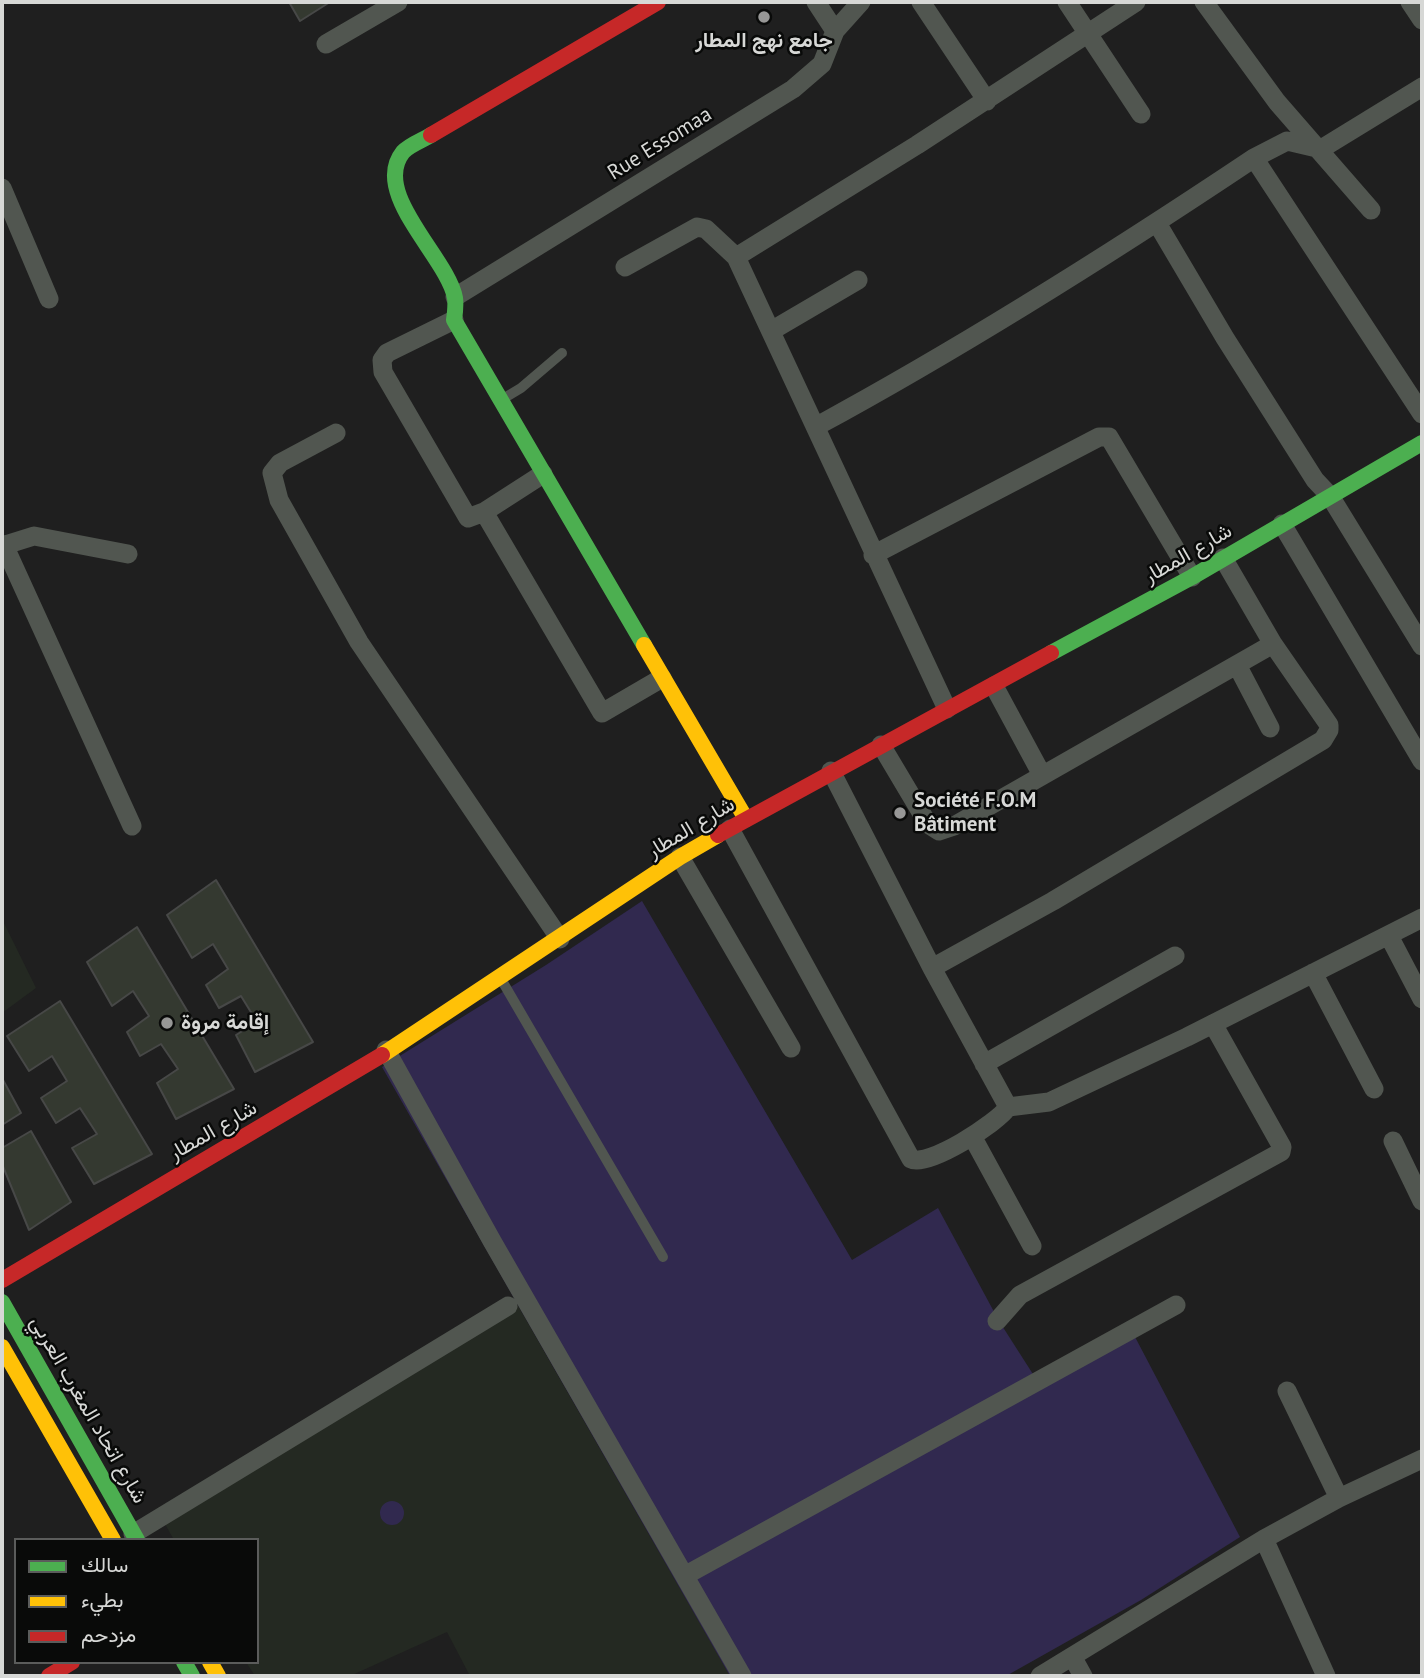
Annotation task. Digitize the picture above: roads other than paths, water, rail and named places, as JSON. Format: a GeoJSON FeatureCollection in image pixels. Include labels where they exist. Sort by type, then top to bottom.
{"type":"FeatureCollection","features":[{"type":"Feature","properties":{"kind":"street"},"geometry":{"type":"LineString","coordinates":[[326,44],[398,2]]}},
{"type":"Feature","properties":{"kind":"street"},"geometry":{"type":"LineString","coordinates":[[658,2],[404,151],[397,158],[394,187],[455,297],[454,320],[662,678],[911,1159],[925,1160],[972,1136],[999,1119],[1008,1107],[1049,1102],[1213,1024],[1422,918]]}},
{"type":"Feature","properties":{"kind":"street"},"geometry":{"type":"LineString","coordinates":[[816,2],[835,31]]}},
{"type":"Feature","properties":{"kind":"street","name":"Rue Essomaa"},"geometry":{"type":"LineString","coordinates":[[455,297],[793,89],[822,64],[835,31],[861,2]]}},
{"type":"Feature","properties":{"kind":"street"},"geometry":{"type":"LineString","coordinates":[[921,2],[987,101]]}},
{"type":"Feature","properties":{"kind":"street"},"geometry":{"type":"LineString","coordinates":[[1067,2],[1141,114]]}},
{"type":"Feature","properties":{"kind":"street"},"geometry":{"type":"LineString","coordinates":[[736,257],[987,101],[1136,2]]}},
{"type":"Feature","properties":{"kind":"street"},"geometry":{"type":"LineString","coordinates":[[1204,2],[1277,102],[1321,149],[1371,210]]}},
{"type":"Feature","properties":{"kind":"street"},"geometry":{"type":"LineString","coordinates":[[1410,2],[1422,20]]}},
{"type":"Feature","properties":{"kind":"street"},"geometry":{"type":"LineString","coordinates":[[817,426],[938,360],[1157,223],[1254,158],[1287,141],[1321,149],[1422,88]]}},
{"type":"Feature","properties":{"kind":"street"},"geometry":{"type":"LineString","coordinates":[[1254,158],[1422,414]]}},
{"type":"Feature","properties":{"kind":"street"},"geometry":{"type":"LineString","coordinates":[[2,188],[49,299]]}},
{"type":"Feature","properties":{"kind":"street"},"geometry":{"type":"LineString","coordinates":[[1157,223],[1225,338],[1315,480],[1330,496],[1422,646]]}},
{"type":"Feature","properties":{"kind":"street"},"geometry":{"type":"LineString","coordinates":[[625,267],[697,227],[706,229],[736,257],[947,709]]}},
{"type":"Feature","properties":{"kind":"street"},"geometry":{"type":"LineString","coordinates":[[771,331],[858,280]]}},
{"type":"Feature","properties":{"kind":"street"},"geometry":{"type":"LineString","coordinates":[[454,320],[387,353],[382,360],[383,372],[468,518],[484,512],[543,474]]}},
{"type":"Feature","properties":{"kind":"street"},"geometry":{"type":"LineString","coordinates":[[336,433],[280,463],[272,473],[279,500],[359,642],[560,939]]}},
{"type":"Feature","properties":{"kind":"street"},"geometry":{"type":"LineString","coordinates":[[873,555],[1098,437],[1109,437],[1192,577]]}},
{"type":"Feature","properties":{"kind":"street","name":"شارع المطار"},"geometry":{"type":"LineString","coordinates":[[2,1280],[362,1068],[680,857],[831,771],[994,686],[1192,577],[1422,443]]}},
{"type":"Feature","properties":{"kind":"street"},"geometry":{"type":"LineString","coordinates":[[484,512],[601,713],[662,678]]}},
{"type":"Feature","properties":{"kind":"street"},"geometry":{"type":"LineString","coordinates":[[1282,524],[1420,751]]}},
{"type":"Feature","properties":{"kind":"street"},"geometry":{"type":"LineString","coordinates":[[128,554],[34,536],[3,545],[132,826]]}},
{"type":"Feature","properties":{"kind":"street"},"geometry":{"type":"LineString","coordinates":[[932,968],[1053,901],[1323,740],[1329,725],[1273,644],[1223,558]]}},
{"type":"Feature","properties":{"kind":"street"},"geometry":{"type":"LineString","coordinates":[[881,745],[924,819],[935,830],[954,826],[1273,644]]}},
{"type":"Feature","properties":{"kind":"street"},"geometry":{"type":"LineString","coordinates":[[1237,665],[1270,728]]}},
{"type":"Feature","properties":{"kind":"street"},"geometry":{"type":"LineString","coordinates":[[994,686],[1042,775]]}},
{"type":"Feature","properties":{"kind":"street"},"geometry":{"type":"LineString","coordinates":[[831,771],[932,968],[1008,1107]]}},
{"type":"Feature","properties":{"kind":"street"},"geometry":{"type":"LineString","coordinates":[[680,857],[792,1048]]}},
{"type":"Feature","properties":{"kind":"street"},"geometry":{"type":"LineString","coordinates":[[1389,936],[1422,999]]}},
{"type":"Feature","properties":{"kind":"street"},"geometry":{"type":"LineString","coordinates":[[984,1064],[1175,956]]}},
{"type":"Feature","properties":{"kind":"street"},"geometry":{"type":"LineString","coordinates":[[1313,974],[1374,1089]]}},
{"type":"Feature","properties":{"kind":"street"},"geometry":{"type":"LineString","coordinates":[[997,1321],[1020,1295],[1281,1152],[1282,1147],[1213,1024]]}},
{"type":"Feature","properties":{"kind":"street"},"geometry":{"type":"LineString","coordinates":[[387,1049],[492,1241],[686,1574],[742,1676]]}},
{"type":"Feature","properties":{"kind":"street"},"geometry":{"type":"LineString","coordinates":[[972,1136],[1032,1245]]}},
{"type":"Feature","properties":{"kind":"street"},"geometry":{"type":"LineString","coordinates":[[1393,1141],[1422,1201]]}},
{"type":"Feature","properties":{"kind":"street","name":"شارع اتحاد المغرب العربي"},"geometry":{"type":"LineString","coordinates":[[2,1302],[135,1537]]}},
{"type":"Feature","properties":{"kind":"street"},"geometry":{"type":"LineString","coordinates":[[686,1574],[1176,1305]]}},
{"type":"Feature","properties":{"kind":"street"},"geometry":{"type":"LineString","coordinates":[[135,1537],[508,1306]]}},
{"type":"Feature","properties":{"kind":"street","name":"شارع اتحاد المغرب العربي"},"geometry":{"type":"LineString","coordinates":[[2,1347],[112,1538]]}},
{"type":"Feature","properties":{"kind":"street"},"geometry":{"type":"LineString","coordinates":[[1287,1391],[1339,1498]]}},
{"type":"Feature","properties":{"kind":"street"},"geometry":{"type":"LineString","coordinates":[[1040,1676],[1264,1539],[1339,1498],[1422,1460]]}},
{"type":"Feature","properties":{"kind":"street"},"geometry":{"type":"LineString","coordinates":[[1264,1539],[1326,1676]]}},
{"type":"Feature","properties":{"kind":"street"},"geometry":{"type":"LineString","coordinates":[[1073,1658],[1083,1676]]}},
{"type":"Feature","properties":{"kind":"street"},"geometry":{"type":"LineString","coordinates":[[49,1676],[69,1664]]}},
{"type":"Feature","properties":{"kind":"lane"},"geometry":{"type":"LineString","coordinates":[[500,400],[521,388],[562,353]]}},
{"type":"Feature","properties":{"kind":"lane"},"geometry":{"type":"LineString","coordinates":[[500,977],[663,1257]]}},
{"type":"Feature","properties":{"kind":"place","name":"جامع نهج المطار"},"geometry":{"type":"Point","coordinates":[764,17]}},
{"type":"Feature","properties":{"kind":"place","name":"Société F.O.M Bâtiment"},"geometry":{"type":"Point","coordinates":[900,813]}},
{"type":"Feature","properties":{"kind":"place","name":"إقامة مروة"},"geometry":{"type":"Point","coordinates":[167,1023]}}]}
